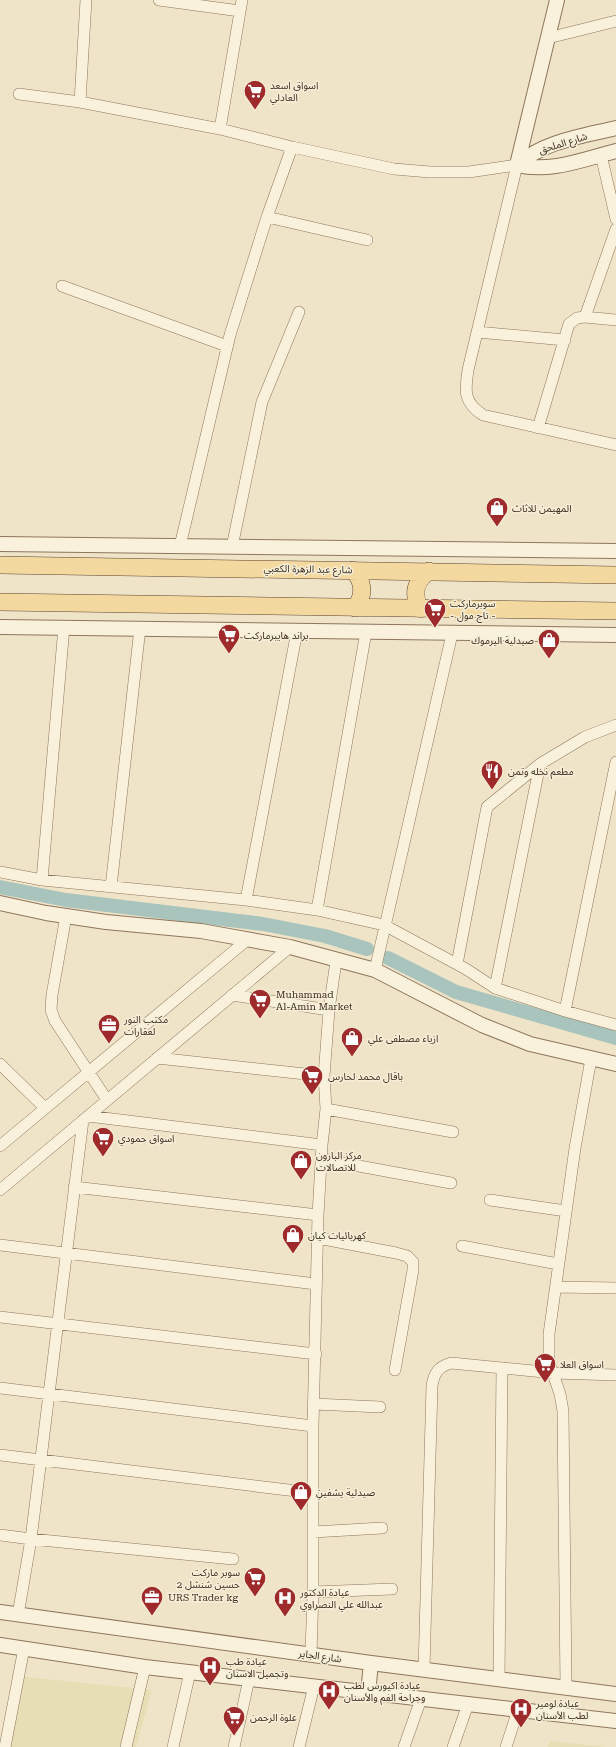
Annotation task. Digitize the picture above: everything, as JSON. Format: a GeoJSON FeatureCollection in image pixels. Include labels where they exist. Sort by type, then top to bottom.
{"type":"FeatureCollection","features":[{"type":"Feature","properties":{"kind":"main road","name":"شارع عبد الزهرة الكعبي"},"geometry":{"type":"LineString","coordinates":[[0,565],[616,575]]}},
{"type":"Feature","properties":{"kind":"main road"},"geometry":{"type":"LineString","coordinates":[[353,570],[358,575],[362,588],[362,596],[355,608]]}},
{"type":"Feature","properties":{"kind":"main road"},"geometry":{"type":"LineString","coordinates":[[420,609],[417,602],[416,588],[418,581],[429,571]]}},
{"type":"Feature","properties":{"kind":"main road"},"geometry":{"type":"LineString","coordinates":[[0,602],[616,611]]}},
{"type":"Feature","properties":{"kind":"street"},"geometry":{"type":"LineString","coordinates":[[80,102],[86,0]]}},
{"type":"Feature","properties":{"kind":"street"},"geometry":{"type":"LineString","coordinates":[[160,0],[185,2],[240,11]]}},
{"type":"Feature","properties":{"kind":"street"},"geometry":{"type":"LineString","coordinates":[[220,129],[242,0]]}},
{"type":"Feature","properties":{"kind":"street"},"geometry":{"type":"LineString","coordinates":[[557,0],[477,332],[465,390],[473,409],[483,415],[616,445]]}},
{"type":"Feature","properties":{"kind":"street"},"geometry":{"type":"LineString","coordinates":[[548,38],[616,21]]}},
{"type":"Feature","properties":{"kind":"street"},"geometry":{"type":"LineString","coordinates":[[19,94],[80,102],[220,129],[292,147],[394,169],[430,172],[469,172],[518,165]]}},
{"type":"Feature","properties":{"kind":"street","name":"شارع الملحق"},"geometry":{"type":"LineString","coordinates":[[518,165],[532,154],[548,146],[616,128]]}},
{"type":"Feature","properties":{"kind":"street"},"geometry":{"type":"LineString","coordinates":[[180,546],[227,346],[267,217],[292,147]]}},
{"type":"Feature","properties":{"kind":"street","name":"شارع الملحق"},"geometry":{"type":"LineString","coordinates":[[518,165],[533,168],[549,168],[616,151]]}},
{"type":"Feature","properties":{"kind":"street"},"geometry":{"type":"LineString","coordinates":[[601,155],[616,219]]}},
{"type":"Feature","properties":{"kind":"street"},"geometry":{"type":"LineString","coordinates":[[267,217],[367,240]]}},
{"type":"Feature","properties":{"kind":"street"},"geometry":{"type":"LineString","coordinates":[[585,317],[616,229]]}},
{"type":"Feature","properties":{"kind":"street"},"geometry":{"type":"LineString","coordinates":[[62,286],[227,346]]}},
{"type":"Feature","properties":{"kind":"street"},"geometry":{"type":"LineString","coordinates":[[232,547],[262,402],[298,312]]}},
{"type":"Feature","properties":{"kind":"street"},"geometry":{"type":"LineString","coordinates":[[538,428],[569,324],[577,318],[585,317],[616,320]]}},
{"type":"Feature","properties":{"kind":"street"},"geometry":{"type":"LineString","coordinates":[[477,332],[565,340]]}},
{"type":"Feature","properties":{"kind":"street"},"geometry":{"type":"LineString","coordinates":[[0,544],[616,551]]}},
{"type":"Feature","properties":{"kind":"street"},"geometry":{"type":"LineString","coordinates":[[0,627],[616,635]]}},
{"type":"Feature","properties":{"kind":"street"},"geometry":{"type":"LineString","coordinates":[[42,880],[64,627]]}},
{"type":"Feature","properties":{"kind":"street"},"geometry":{"type":"LineString","coordinates":[[111,887],[140,628]]}},
{"type":"Feature","properties":{"kind":"street"},"geometry":{"type":"LineString","coordinates":[[246,900],[297,631]]}},
{"type":"Feature","properties":{"kind":"street"},"geometry":{"type":"LineString","coordinates":[[317,910],[366,632]]}},
{"type":"Feature","properties":{"kind":"street"},"geometry":{"type":"LineString","coordinates":[[375,970],[384,925],[452,634]]}},
{"type":"Feature","properties":{"kind":"street"},"geometry":{"type":"LineString","coordinates":[[457,964],[487,807],[540,764],[585,737],[616,725]]}},
{"type":"Feature","properties":{"kind":"street"},"geometry":{"type":"LineString","coordinates":[[565,1011],[616,762]]}},
{"type":"Feature","properties":{"kind":"street"},"geometry":{"type":"LineString","coordinates":[[495,988],[540,764]]}},
{"type":"Feature","properties":{"kind":"street"},"geometry":{"type":"LineString","coordinates":[[0,872],[42,880],[246,900],[317,910],[384,925],[457,964],[495,988],[565,1011],[616,1025]]}},
{"type":"Feature","properties":{"kind":"street"},"geometry":{"type":"LineString","coordinates":[[0,905],[106,922],[201,932],[290,947],[336,961],[375,970],[482,1025],[530,1044],[616,1064]]}},
{"type":"Feature","properties":{"kind":"street"},"geometry":{"type":"LineString","coordinates":[[66,916],[52,995],[51,1010],[54,1021],[107,1100]]}},
{"type":"Feature","properties":{"kind":"street"},"geometry":{"type":"LineString","coordinates":[[0,1146],[247,940]]}},
{"type":"Feature","properties":{"kind":"street"},"geometry":{"type":"LineString","coordinates":[[2,1184],[107,1100],[290,947]]}},
{"type":"Feature","properties":{"kind":"street"},"geometry":{"type":"LineString","coordinates":[[311,1654],[318,1215],[322,1145],[326,1109],[324,1076],[329,1010],[336,961]]}},
{"type":"Feature","properties":{"kind":"street"},"geometry":{"type":"LineString","coordinates":[[232,995],[329,1010]]}},
{"type":"Feature","properties":{"kind":"street"},"geometry":{"type":"LineString","coordinates":[[157,1058],[324,1076]]}},
{"type":"Feature","properties":{"kind":"street"},"geometry":{"type":"LineString","coordinates":[[566,1687],[563,1411],[560,1394],[550,1362],[549,1334],[574,1148],[591,1059]]}},
{"type":"Feature","properties":{"kind":"street"},"geometry":{"type":"LineString","coordinates":[[0,1064],[45,1108]]}},
{"type":"Feature","properties":{"kind":"street"},"geometry":{"type":"LineString","coordinates":[[326,1109],[453,1132]]}},
{"type":"Feature","properties":{"kind":"street"},"geometry":{"type":"LineString","coordinates":[[85,1118],[322,1145]]}},
{"type":"Feature","properties":{"kind":"street"},"geometry":{"type":"LineString","coordinates":[[18,1614],[31,1539],[74,1187],[85,1118]]}},
{"type":"Feature","properties":{"kind":"street"},"geometry":{"type":"LineString","coordinates":[[321,1159],[451,1183]]}},
{"type":"Feature","properties":{"kind":"street"},"geometry":{"type":"LineString","coordinates":[[74,1187],[318,1215]]}},
{"type":"Feature","properties":{"kind":"street"},"geometry":{"type":"LineString","coordinates":[[490,1200],[566,1211]]}},
{"type":"Feature","properties":{"kind":"street"},"geometry":{"type":"LineString","coordinates":[[318,1238],[396,1253],[407,1256],[413,1262],[413,1270],[395,1370]]}},
{"type":"Feature","properties":{"kind":"street"},"geometry":{"type":"LineString","coordinates":[[0,1245],[66,1255],[316,1284]]}},
{"type":"Feature","properties":{"kind":"street"},"geometry":{"type":"LineString","coordinates":[[462,1246],[558,1264]]}},
{"type":"Feature","properties":{"kind":"street"},"geometry":{"type":"LineString","coordinates":[[556,1287],[616,1288]]}},
{"type":"Feature","properties":{"kind":"street"},"geometry":{"type":"LineString","coordinates":[[0,1317],[316,1354]]}},
{"type":"Feature","properties":{"kind":"street"},"geometry":{"type":"LineString","coordinates":[[424,1669],[433,1378],[436,1370],[443,1365],[451,1363],[554,1373],[616,1375]]}},
{"type":"Feature","properties":{"kind":"street"},"geometry":{"type":"LineString","coordinates":[[499,1679],[502,1368]]}},
{"type":"Feature","properties":{"kind":"street"},"geometry":{"type":"LineString","coordinates":[[0,1388],[314,1426]]}},
{"type":"Feature","properties":{"kind":"street"},"geometry":{"type":"LineString","coordinates":[[314,1404],[380,1407]]}},
{"type":"Feature","properties":{"kind":"street"},"geometry":{"type":"LineString","coordinates":[[0,1456],[313,1493]]}},
{"type":"Feature","properties":{"kind":"street"},"geometry":{"type":"LineString","coordinates":[[313,1532],[382,1528]]}},
{"type":"Feature","properties":{"kind":"street"},"geometry":{"type":"LineString","coordinates":[[0,1535],[233,1559]]}},
{"type":"Feature","properties":{"kind":"street"},"geometry":{"type":"LineString","coordinates":[[313,1592],[392,1589]]}},
{"type":"Feature","properties":{"kind":"street","name":"شارع الجاير"},"geometry":{"type":"LineString","coordinates":[[0,1612],[371,1663],[616,1694]]}},
{"type":"Feature","properties":{"kind":"street"},"geometry":{"type":"LineString","coordinates":[[0,1645],[145,1667],[616,1721]]}},
{"type":"Feature","properties":{"kind":"street"},"geometry":{"type":"LineString","coordinates":[[5,1747],[24,1648]]}},
{"type":"Feature","properties":{"kind":"street"},"geometry":{"type":"LineString","coordinates":[[368,1693],[371,1663]]}},
{"type":"Feature","properties":{"kind":"street"},"geometry":{"type":"LineString","coordinates":[[126,1747],[145,1667]]}},
{"type":"Feature","properties":{"kind":"street"},"geometry":{"type":"LineString","coordinates":[[173,1747],[190,1672]]}},
{"type":"Feature","properties":{"kind":"street"},"geometry":{"type":"LineString","coordinates":[[234,1747],[249,1679]]}},
{"type":"Feature","properties":{"kind":"street"},"geometry":{"type":"LineString","coordinates":[[299,1747],[314,1686]]}},
{"type":"Feature","properties":{"kind":"street"},"geometry":{"type":"LineString","coordinates":[[404,1747],[421,1699]]}},
{"type":"Feature","properties":{"kind":"street"},"geometry":{"type":"LineString","coordinates":[[453,1747],[468,1704]]}},
{"type":"Feature","properties":{"kind":"street"},"geometry":{"type":"LineString","coordinates":[[506,1747],[518,1710]]}},
{"type":"Feature","properties":{"kind":"shaded area"},"geometry":{"type":"Polygon","coordinates":[[[17,1676],[152,1690],[136,1747],[4,1747],[17,1676]]]}},
{"type":"Feature","properties":{"kind":"shaded area"},"geometry":{"type":"Polygon","coordinates":[[[550,1741],[607,1747],[548,1747],[550,1741]]]}},
{"type":"Feature","properties":{"kind":"waterway"},"geometry":{"type":"LineString","coordinates":[[0,887],[66,900],[263,924],[325,936],[367,949]]}},
{"type":"Feature","properties":{"kind":"waterway"},"geometry":{"type":"LineString","coordinates":[[388,958],[456,992],[616,1038]]}},
{"type":"Feature","properties":{"kind":"place","name":"اسواق اسعد العادلي"},"geometry":{"type":"Point","coordinates":[255,110]}},
{"type":"Feature","properties":{"kind":"place","name":"المهيمن للاثاث"},"geometry":{"type":"Point","coordinates":[497,528]}},
{"type":"Feature","properties":{"kind":"place","name":"سوبرماركت - تاج مول -"},"geometry":{"type":"Point","coordinates":[435,628]}},
{"type":"Feature","properties":{"kind":"place","name":"براند هايبرماركت"},"geometry":{"type":"Point","coordinates":[229,654]}},
{"type":"Feature","properties":{"kind":"place","name":"صيدلية اليرموك"},"geometry":{"type":"Point","coordinates":[549,660]}},
{"type":"Feature","properties":{"kind":"place","name":"مطعم نخله وتمن"},"geometry":{"type":"Point","coordinates":[492,790]}},
{"type":"Feature","properties":{"kind":"place","name":"Muhammad Al-Amin Market"},"geometry":{"type":"Point","coordinates":[260,1020]}},
{"type":"Feature","properties":{"kind":"place","name":"مكتب النور لعقارات"},"geometry":{"type":"Point","coordinates":[109,1044]}},
{"type":"Feature","properties":{"kind":"place","name":"ازياء مصطفى علي"},"geometry":{"type":"Point","coordinates":[352,1058]}},
{"type":"Feature","properties":{"kind":"place","name":"باقال محمد لحارس"},"geometry":{"type":"Point","coordinates":[312,1096]}},
{"type":"Feature","properties":{"kind":"place","name":"اسواق حمودي"},"geometry":{"type":"Point","coordinates":[103,1158]}},
{"type":"Feature","properties":{"kind":"place","name":"مركز البارون للاتصالات"},"geometry":{"type":"Point","coordinates":[301,1180]}},
{"type":"Feature","properties":{"kind":"place","name":"كهربائيات كيان"},"geometry":{"type":"Point","coordinates":[293,1254]}},
{"type":"Feature","properties":{"kind":"place","name":"اسواق العلا"},"geometry":{"type":"Point","coordinates":[545,1384]}},
{"type":"Feature","properties":{"kind":"place","name":"صيدلية يشفينِ"},"geometry":{"type":"Point","coordinates":[301,1512]}},
{"type":"Feature","properties":{"kind":"place","name":"سوبر ماركت حسين شنشل 2"},"geometry":{"type":"Point","coordinates":[255,1598]}},
{"type":"Feature","properties":{"kind":"place","name":"URS Trader kg"},"geometry":{"type":"Point","coordinates":[152,1616]}},
{"type":"Feature","properties":{"kind":"place","name":"عيادة الدكتور عبدالله علي النصراوي"},"geometry":{"type":"Point","coordinates":[285,1618]}},
{"type":"Feature","properties":{"kind":"place","name":"عيادة طب وتجميل الاسنان"},"geometry":{"type":"Point","coordinates":[210,1686]}},
{"type":"Feature","properties":{"kind":"place","name":"عيادة اكيورس لطب وجراحة الفم والأسنان"},"geometry":{"type":"Point","coordinates":[329,1710]}},
{"type":"Feature","properties":{"kind":"place","name":"عيادة لومير لطب الأسنان"},"geometry":{"type":"Point","coordinates":[521,1728]}},
{"type":"Feature","properties":{"kind":"place","name":"علوة الرحمن"},"geometry":{"type":"Point","coordinates":[234,1736]}}]}
